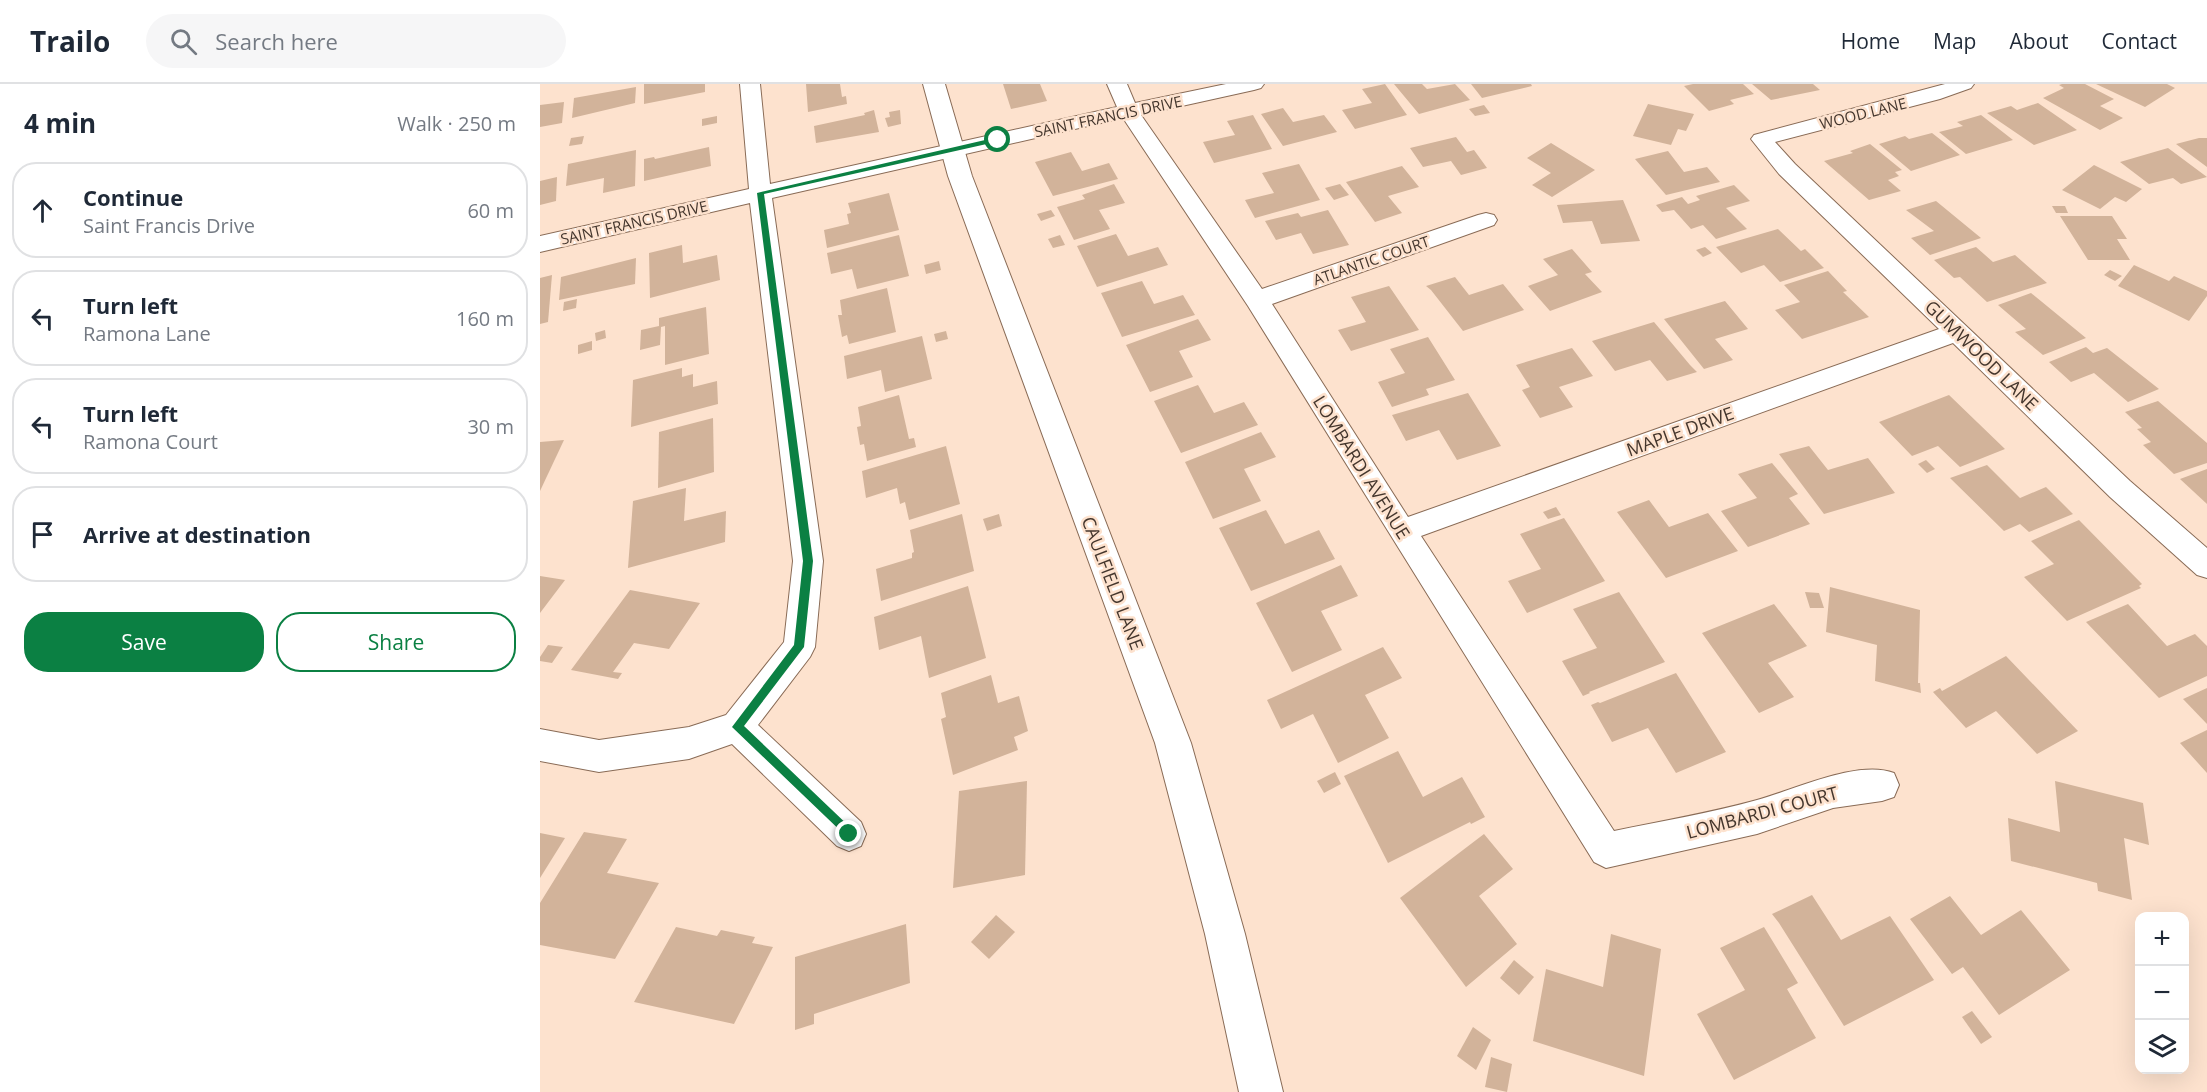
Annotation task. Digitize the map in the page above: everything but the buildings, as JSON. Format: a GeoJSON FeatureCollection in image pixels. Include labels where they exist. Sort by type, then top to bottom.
{"type":"FeatureCollection","features":[{"type":"Feature","properties":{"kind":"main road","name":"CAULFIELD LANE"},"geometry":{"type":"LineString","coordinates":[[933,84],[960,176],[1173,743],[1225,934],[1261,1092]]}},
{"type":"Feature","properties":{"kind":"street"},"geometry":{"type":"LineString","coordinates":[[540,745],[599,756],[689,743],[737,727],[799,647],[808,561],[760,193],[750,84]]}},
{"type":"Feature","properties":{"kind":"street","name":"LOMBARDI AVENUE"},"geometry":{"type":"LineString","coordinates":[[1117,84],[1129,112],[1257,300],[1401,531],[1606,850]]}},
{"type":"Feature","properties":{"kind":"street","name":"SAINT FRANCIS DRIVE"},"geometry":{"type":"LineString","coordinates":[[540,244],[953,149],[1254,84]]}},
{"type":"Feature","properties":{"kind":"street","name":"WOOD LANE"},"geometry":{"type":"LineString","coordinates":[[1761,139],[1933,95],[1964,84]]}},
{"type":"Feature","properties":{"kind":"street","name":"GUMWOOD LANE"},"geometry":{"type":"LineString","coordinates":[[1761,139],[1787,169],[2120,489],[2207,566]]}},
{"type":"Feature","properties":{"kind":"street","name":"ATLANTIC COURT"},"geometry":{"type":"LineString","coordinates":[[1257,300],[1486,220]]}},
{"type":"Feature","properties":{"kind":"street","name":"MAPLE DRIVE"},"geometry":{"type":"LineString","coordinates":[[1401,531],[1958,332]]}},
{"type":"Feature","properties":{"kind":"street"},"geometry":{"type":"LineString","coordinates":[[737,727],[849,834]]}},
{"type":"Feature","properties":{"kind":"street","name":"LOMBARDI COURT"},"geometry":{"type":"LineString","coordinates":[[1606,850],[1757,817],[1833,792],[1882,785]]}},
{"type":"Feature","properties":{"kind":"route"},"geometry":{"type":"LineString","coordinates":[[849,834],[737,727],[799,647],[808,561],[760,193],[998,140]]}}]}
